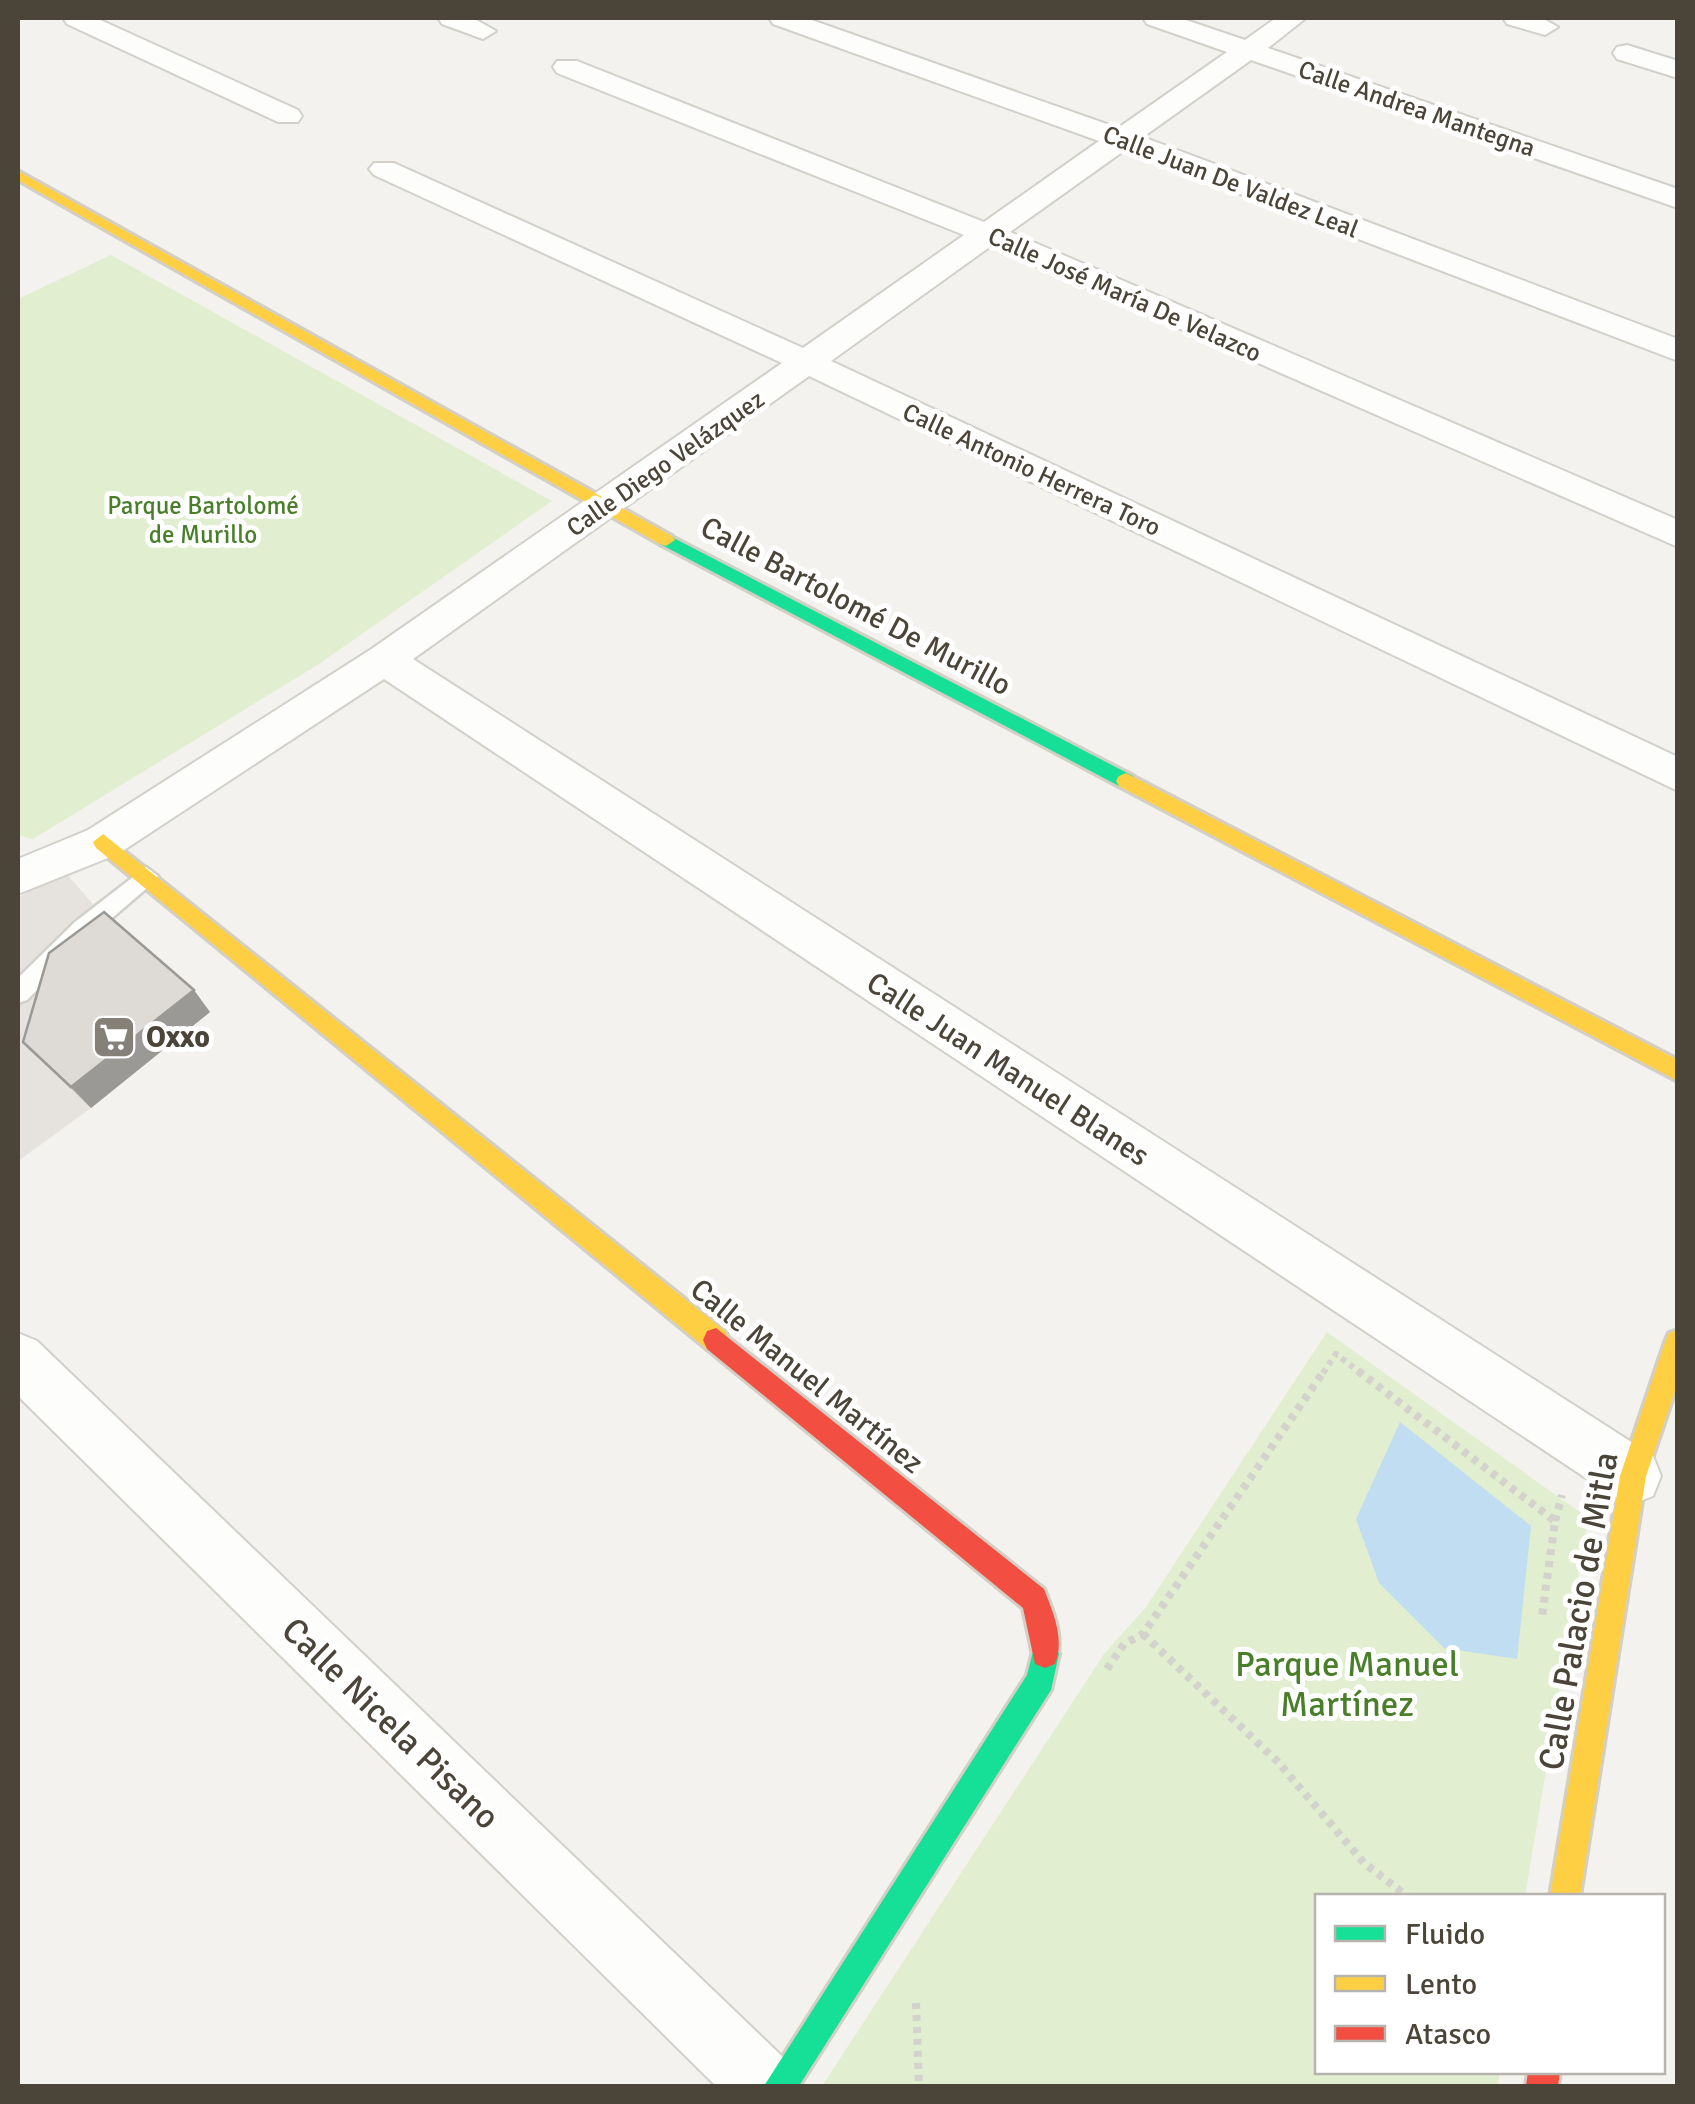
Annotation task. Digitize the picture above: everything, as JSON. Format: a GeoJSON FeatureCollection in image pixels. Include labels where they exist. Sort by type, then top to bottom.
{"type":"FeatureCollection","features":[{"type":"Feature","properties":{"kind":"street"},"geometry":{"type":"LineString","coordinates":[[76,18],[288,116]]}},
{"type":"Feature","properties":{"kind":"street"},"geometry":{"type":"LineString","coordinates":[[451,18],[483,31]]}},
{"type":"Feature","properties":{"kind":"street","name":"Calle Juan De Valdez Leal"},"geometry":{"type":"LineString","coordinates":[[782,18],[1122,139],[1678,351]]}},
{"type":"Feature","properties":{"kind":"street","name":"Calle Andrea Mantegna"},"geometry":{"type":"LineString","coordinates":[[1156,18],[1678,199]]}},
{"type":"Feature","properties":{"kind":"street","name":"Calle Diego Velázquez"},"geometry":{"type":"LineString","coordinates":[[18,877],[103,842],[384,660],[1293,18]]}},
{"type":"Feature","properties":{"kind":"street"},"geometry":{"type":"LineString","coordinates":[[1516,18],[1545,27]]}},
{"type":"Feature","properties":{"kind":"street"},"geometry":{"type":"LineString","coordinates":[[1627,52],[1678,70]]}},
{"type":"Feature","properties":{"kind":"street","name":"Calle José María De Velazco"},"geometry":{"type":"LineString","coordinates":[[567,67],[988,234],[1678,535]]}},
{"type":"Feature","properties":{"kind":"street","name":"Calle Antonio Herrera Toro"},"geometry":{"type":"LineString","coordinates":[[384,169],[808,362],[1678,775]]}},
{"type":"Feature","properties":{"kind":"street","name":"Calle Bartolomé De Murillo"},"geometry":{"type":"LineString","coordinates":[[18,176],[604,507],[1678,1071]]}},
{"type":"Feature","properties":{"kind":"street","name":"Calle Juan Manuel Blanes"},"geometry":{"type":"LineString","coordinates":[[384,660],[1633,1476]]}},
{"type":"Feature","properties":{"kind":"street","name":"Calle Manuel Martínez"},"geometry":{"type":"LineString","coordinates":[[103,842],[1034,1600],[1044,1622],[1048,1650],[1041,1680],[780,2086]]}},
{"type":"Feature","properties":{"kind":"street","name":"Calle Palacio de Mitla"},"geometry":{"type":"LineString","coordinates":[[1565,1894],[1633,1476],[1678,1342]]}},
{"type":"Feature","properties":{"kind":"street","name":"Calle Nicela Pisano"},"geometry":{"type":"LineString","coordinates":[[18,1359],[764,2086]]}},
{"type":"Feature","properties":{"kind":"lane"},"geometry":{"type":"LineString","coordinates":[[18,993],[82,930],[146,876]]}},
{"type":"Feature","properties":{"kind":"path"},"geometry":{"type":"LineString","coordinates":[[1336,1354],[1555,1522],[1541,1620]]}},
{"type":"Feature","properties":{"kind":"path"},"geometry":{"type":"LineString","coordinates":[[1143,1634],[1277,1761],[1364,1864],[1404,1894]]}},
{"type":"Feature","properties":{"kind":"green space","name":"Parque Bartolomé de Murillo"},"geometry":{"type":"Polygon","coordinates":[[[111,255],[552,501],[319,664],[33,839],[18,835],[18,299],[111,255]]]}},
{"type":"Feature","properties":{"kind":"green space","name":"Parque Manuel Martínez"},"geometry":{"type":"Polygon","coordinates":[[[1327,1332],[1588,1518],[1525,1894],[1315,1894],[1315,2074],[1500,2074],[1498,2086],[822,2086],[1104,1654],[1146,1607],[1327,1332]]]}},
{"type":"Feature","properties":{"kind":"shaded area"},"geometry":{"type":"Polygon","coordinates":[[[64,871],[121,936],[44,1063],[91,1108],[18,1161],[18,898],[64,871]]]}},
{"type":"Feature","properties":{"kind":"water"},"geometry":{"type":"Polygon","coordinates":[[[1400,1422],[1531,1526],[1517,1659],[1444,1648],[1379,1583],[1356,1519],[1400,1422]]]}},
{"type":"Feature","properties":{"kind":"building","name":"Oxxo"},"geometry":{"type":"Polygon","coordinates":[[[104,912],[194,990],[71,1087],[23,1042],[49,953],[104,912]]]}},
{"type":"Feature","properties":{"kind":"traffic: fast"},"geometry":{"type":"LineString","coordinates":[[666,540],[1126,781]]}},
{"type":"Feature","properties":{"kind":"traffic: fast"},"geometry":{"type":"LineString","coordinates":[[780,2086],[1041,1680],[1045,1654]]}},
{"type":"Feature","properties":{"kind":"traffic: slow"},"geometry":{"type":"LineString","coordinates":[[18,175],[666,540]]}},
{"type":"Feature","properties":{"kind":"traffic: slow"},"geometry":{"type":"LineString","coordinates":[[1126,781],[1678,1071]]}},
{"type":"Feature","properties":{"kind":"traffic: slow"},"geometry":{"type":"LineString","coordinates":[[103,842],[716,1340]]}},
{"type":"Feature","properties":{"kind":"traffic: slow"},"geometry":{"type":"LineString","coordinates":[[1565,1894],[1633,1476],[1678,1342]]}},
{"type":"Feature","properties":{"kind":"traffic: jam"},"geometry":{"type":"LineString","coordinates":[[716,1340],[1034,1599],[1044,1629],[1045,1654]]}},
{"type":"Feature","properties":{"kind":"traffic: jam"},"geometry":{"type":"LineString","coordinates":[[1542,2086],[1544,2074]]}},
{"type":"Feature","properties":{"kind":"place","name":"Oxxo"},"geometry":{"type":"Point","coordinates":[114,1037]}}]}
